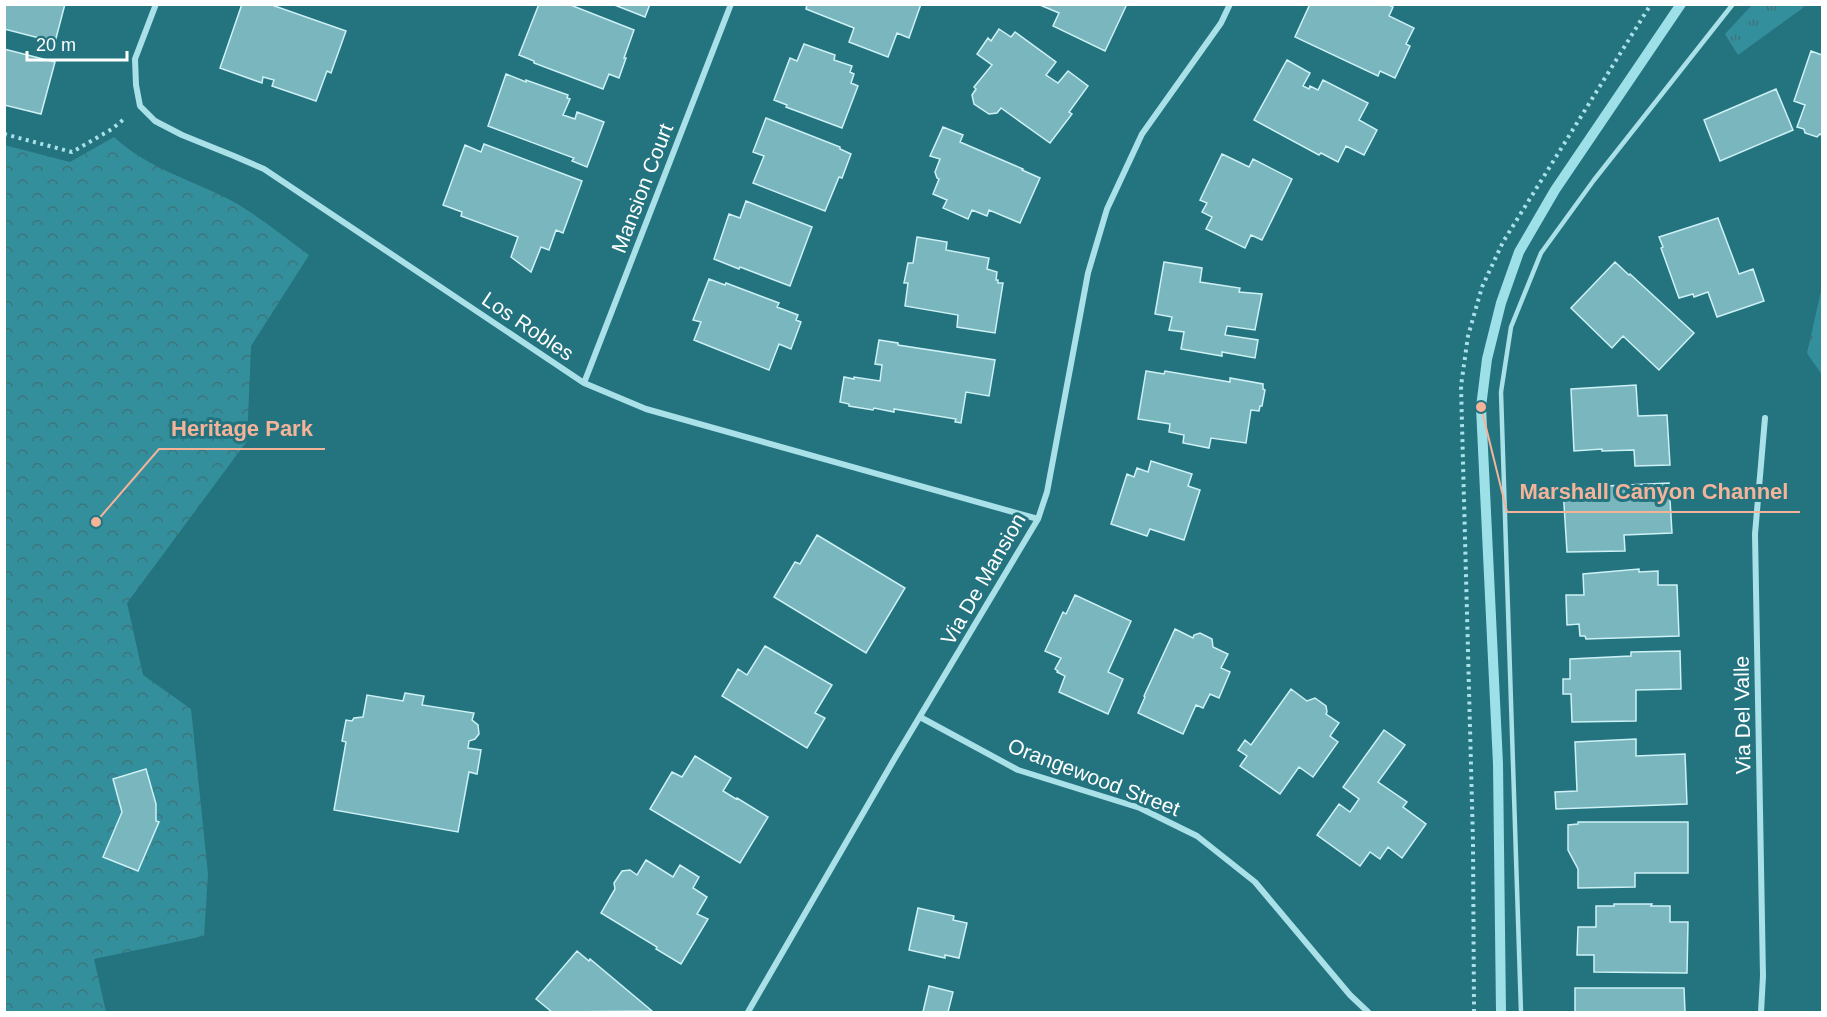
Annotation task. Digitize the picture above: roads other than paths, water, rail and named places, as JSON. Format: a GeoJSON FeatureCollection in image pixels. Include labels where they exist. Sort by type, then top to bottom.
{"type":"FeatureCollection","features":[{"type":"Feature","properties":{"kind":"street","name":"Los Robles"},"geometry":{"type":"LineString","coordinates":[[156,4],[135,59],[140,106],[155,121],[182,135],[264,169],[584,383],[646,409],[1038,519]]}},
{"type":"Feature","properties":{"kind":"street","name":"Mansion Court"},"geometry":{"type":"LineString","coordinates":[[584,383],[731,4]]}},
{"type":"Feature","properties":{"kind":"street","name":"Via De Mansion"},"geometry":{"type":"LineString","coordinates":[[748,1012],[1038,519],[1047,492],[1088,273],[1107,209],[1142,134],[1221,23],[1230,4]]}},
{"type":"Feature","properties":{"kind":"street","name":"Via Del Valle"},"geometry":{"type":"LineString","coordinates":[[1761,1012],[1763,976],[1755,534],[1765,418]]}},
{"type":"Feature","properties":{"kind":"street","name":"Orangewood Street"},"geometry":{"type":"LineString","coordinates":[[920,717],[1018,770],[1140,808],[1197,836],[1255,882],[1350,995],[1368,1012]]}},
{"type":"Feature","properties":{"kind":"lane"},"geometry":{"type":"LineString","coordinates":[[1521,1012],[1501,392],[1511,327],[1540,253],[1594,180],[1733,4]]}},
{"type":"Feature","properties":{"kind":"waterway"},"geometry":{"type":"LineString","coordinates":[[1501,1012],[1498,764],[1481,407],[1487,359],[1501,303],[1519,252],[1555,190],[1681,4]]}},
{"type":"Feature","properties":{"kind":"place","name":"Marshall Canyon Channel"},"geometry":{"type":"Point","coordinates":[1481,407]}},
{"type":"Feature","properties":{"kind":"place","name":"Heritage Park"},"geometry":{"type":"Point","coordinates":[96,522]}}]}
